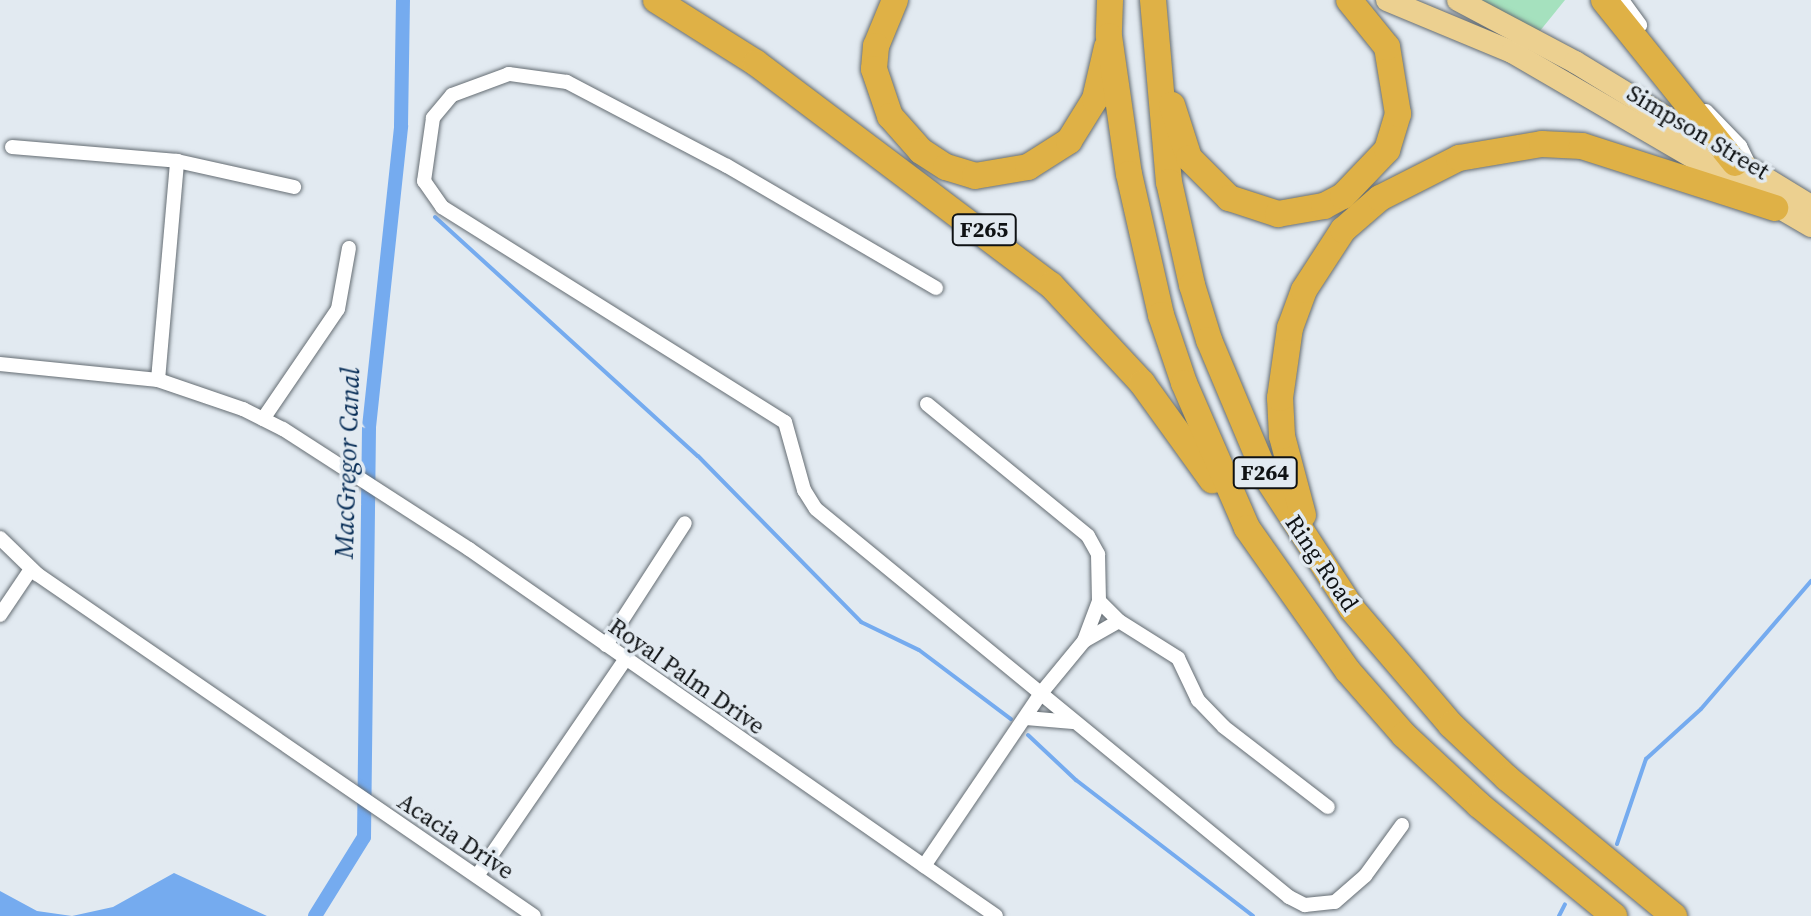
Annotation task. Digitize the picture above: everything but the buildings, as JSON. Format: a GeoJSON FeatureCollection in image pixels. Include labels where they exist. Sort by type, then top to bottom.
{"type":"FeatureCollection","features":[{"type":"Feature","properties":{"kind":"highway","name":"F265"},"geometry":{"type":"LineString","coordinates":[[656,0],[756,63],[1051,285],[1142,383],[1247,528]]}},
{"type":"Feature","properties":{"kind":"highway"},"geometry":{"type":"LineString","coordinates":[[895,0],[876,46],[879,90],[905,137],[946,167],[987,175],[1028,167],[1069,141],[1095,99],[1109,36]]}},
{"type":"Feature","properties":{"kind":"highway","name":"Ring Road"},"geometry":{"type":"LineString","coordinates":[[1110,0],[1109,36],[1129,174],[1161,315],[1184,383],[1247,528],[1312,623],[1381,710],[1479,805],[1605,909]]}},
{"type":"Feature","properties":{"kind":"highway","name":"Ring Road"},"geometry":{"type":"LineString","coordinates":[[1153,0],[1169,182],[1209,340],[1267,478],[1322,567],[1383,648],[1451,725],[1583,843],[1674,916]]}},
{"type":"Feature","properties":{"kind":"highway"},"geometry":{"type":"LineString","coordinates":[[1157,59],[1169,81],[1175,124],[1189,158],[1206,181],[1255,209],[1301,211],[1343,196],[1387,150],[1398,114],[1387,47],[1349,0]]}},
{"type":"Feature","properties":{"kind":"highway"},"geometry":{"type":"LineString","coordinates":[[1604,0],[1744,168]]}},
{"type":"Feature","properties":{"kind":"highway"},"geometry":{"type":"LineString","coordinates":[[1322,567],[1284,449],[1283,360],[1304,290],[1343,230],[1380,198],[1459,158],[1542,144],[1582,146],[1775,208]]}},
{"type":"Feature","properties":{"kind":"main road"},"geometry":{"type":"LineString","coordinates":[[1387,0],[1568,71]]}},
{"type":"Feature","properties":{"kind":"main road"},"geometry":{"type":"LineString","coordinates":[[1458,0],[1568,71],[1811,206]]}},
{"type":"Feature","properties":{"kind":"main road","name":"Simpson Street"},"geometry":{"type":"LineString","coordinates":[[1568,71],[1775,208],[1811,226]]}},
{"type":"Feature","properties":{"kind":"street"},"geometry":{"type":"LineString","coordinates":[[1622,0],[1676,77],[1740,146],[1744,168]]}},
{"type":"Feature","properties":{"kind":"street"},"geometry":{"type":"LineString","coordinates":[[936,288],[727,166],[567,82],[509,74],[452,95],[433,118],[424,181],[442,207],[785,422],[804,490],[816,509],[1042,692],[1073,722],[1305,905],[1321,906],[1347,892],[1365,876],[1402,825]]}},
{"type":"Feature","properties":{"kind":"street"},"geometry":{"type":"LineString","coordinates":[[12,147],[177,161],[294,187]]}},
{"type":"Feature","properties":{"kind":"street"},"geometry":{"type":"LineString","coordinates":[[158,380],[177,161]]}},
{"type":"Feature","properties":{"kind":"street"},"geometry":{"type":"LineString","coordinates":[[263,419],[338,309],[349,248]]}},
{"type":"Feature","properties":{"kind":"street","name":"Royal Palm Drive"},"geometry":{"type":"LineString","coordinates":[[0,364],[158,380],[263,419],[377,490],[626,658],[996,916]]}},
{"type":"Feature","properties":{"kind":"street"},"geometry":{"type":"LineString","coordinates":[[924,866],[1042,692],[1084,641],[1099,601],[1098,554],[1088,536],[927,404]]}},
{"type":"Feature","properties":{"kind":"street"},"geometry":{"type":"LineString","coordinates":[[606,645],[685,523]]}},
{"type":"Feature","properties":{"kind":"street","name":"Acacia Drive"},"geometry":{"type":"LineString","coordinates":[[0,538],[31,569],[534,916]]}},
{"type":"Feature","properties":{"kind":"street"},"geometry":{"type":"LineString","coordinates":[[0,615],[31,569]]}},
{"type":"Feature","properties":{"kind":"street"},"geometry":{"type":"LineString","coordinates":[[1099,601],[1119,621],[1178,658],[1198,700],[1224,727],[1328,807]]}},
{"type":"Feature","properties":{"kind":"street"},"geometry":{"type":"LineString","coordinates":[[1084,641],[1119,621]]}},
{"type":"Feature","properties":{"kind":"street"},"geometry":{"type":"LineString","coordinates":[[477,876],[626,658]]}},
{"type":"Feature","properties":{"kind":"street"},"geometry":{"type":"LineString","coordinates":[[1026,718],[1073,722]]}},
{"type":"Feature","properties":{"kind":"green space"},"geometry":{"type":"Polygon","coordinates":[[[1471,0],[1565,0],[1531,42],[1471,0]]]}},
{"type":"Feature","properties":{"kind":"water"},"geometry":{"type":"Polygon","coordinates":[[[174,873],[267,916],[72,916],[113,907],[174,873]]]}},
{"type":"Feature","properties":{"kind":"water"},"geometry":{"type":"Polygon","coordinates":[[[0,891],[37,911],[72,916],[0,916],[0,891]]]}},
{"type":"Feature","properties":{"kind":"waterway","name":"MacGregor Canal"},"geometry":{"type":"LineString","coordinates":[[315,916],[364,837],[369,427],[401,126],[403,0]]}},
{"type":"Feature","properties":{"kind":"waterway"},"geometry":{"type":"LineString","coordinates":[[435,217],[698,456],[861,622],[919,650],[1011,719]]}},
{"type":"Feature","properties":{"kind":"waterway"},"geometry":{"type":"LineString","coordinates":[[1617,844],[1646,759],[1701,709],[1811,581]]}},
{"type":"Feature","properties":{"kind":"waterway"},"geometry":{"type":"LineString","coordinates":[[1028,735],[1076,780],[1253,916]]}},
{"type":"Feature","properties":{"kind":"waterway"},"geometry":{"type":"LineString","coordinates":[[1559,916],[1565,904]]}}]}
